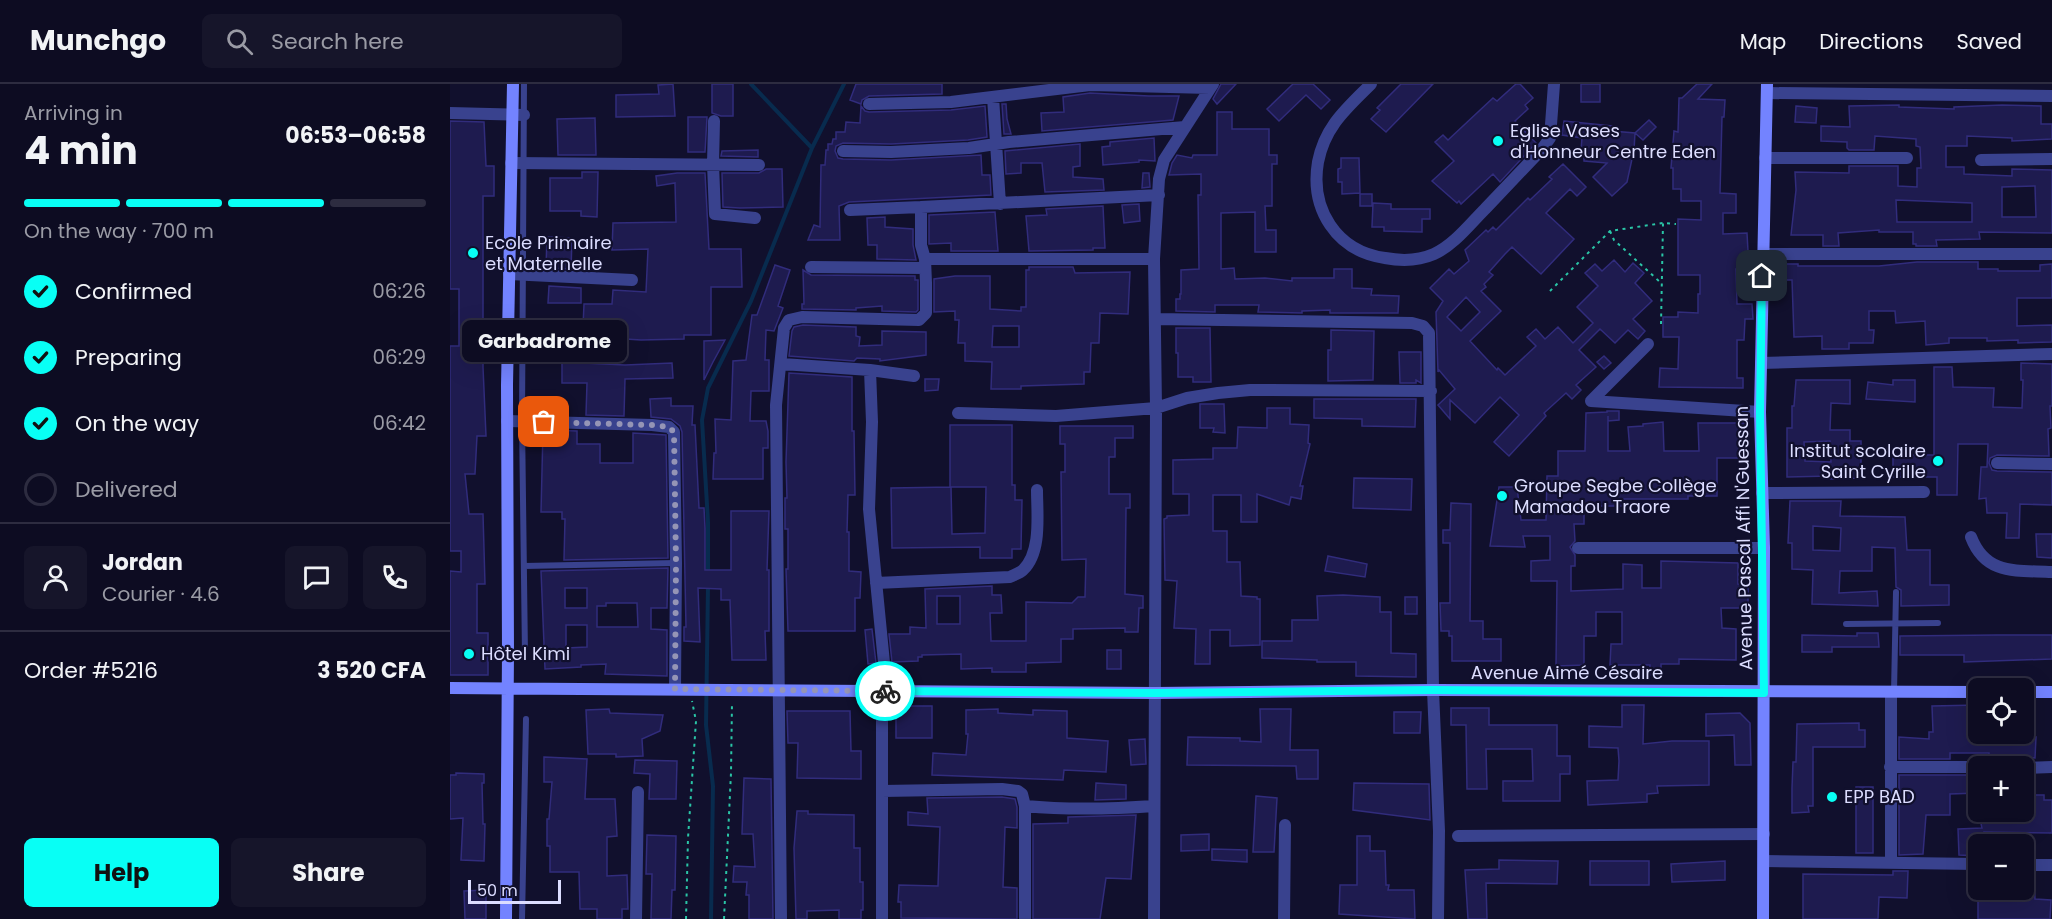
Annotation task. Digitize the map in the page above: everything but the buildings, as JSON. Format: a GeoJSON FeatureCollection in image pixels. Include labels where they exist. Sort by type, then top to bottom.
{"type":"FeatureCollection","features":[{"type":"Feature","properties":{"kind":"street"},"geometry":{"type":"LineString","coordinates":[[506,919],[509,274],[518,163],[518,114],[513,84]]}},
{"type":"Feature","properties":{"kind":"street"},"geometry":{"type":"LineString","coordinates":[[982,84],[989,97],[997,144],[1000,204]]}},
{"type":"Feature","properties":{"kind":"street"},"geometry":{"type":"LineString","coordinates":[[1371,84],[1343,110],[1328,134],[1318,162],[1318,195],[1330,227],[1343,240],[1370,256],[1404,261],[1434,254],[1460,235],[1542,149],[1550,138],[1554,84]]}},
{"type":"Feature","properties":{"kind":"street"},"geometry":{"type":"LineString","coordinates":[[868,104],[951,102],[1090,85],[1211,86]]}},
{"type":"Feature","properties":{"kind":"street"},"geometry":{"type":"LineString","coordinates":[[1154,919],[1156,320],[1154,259],[1160,179],[1164,160],[1211,86]]}},
{"type":"Feature","properties":{"kind":"street"},"geometry":{"type":"LineString","coordinates":[[1767,88],[2052,96]]}},
{"type":"Feature","properties":{"kind":"street","name":"Avenue Pascal Affi N'Guessan"},"geometry":{"type":"LineString","coordinates":[[1763,919],[1764,548],[1760,412],[1767,88]]}},
{"type":"Feature","properties":{"kind":"street"},"geometry":{"type":"LineString","coordinates":[[450,113],[518,114]]}},
{"type":"Feature","properties":{"kind":"street"},"geometry":{"type":"LineString","coordinates":[[714,121],[715,214],[755,218]]}},
{"type":"Feature","properties":{"kind":"street"},"geometry":{"type":"LineString","coordinates":[[843,151],[926,151],[969,148],[1185,127]]}},
{"type":"Feature","properties":{"kind":"street"},"geometry":{"type":"LineString","coordinates":[[1765,158],[1907,158]]}},
{"type":"Feature","properties":{"kind":"street"},"geometry":{"type":"LineString","coordinates":[[1981,160],[2052,159]]}},
{"type":"Feature","properties":{"kind":"street"},"geometry":{"type":"LineString","coordinates":[[518,163],[759,165]]}},
{"type":"Feature","properties":{"kind":"street"},"geometry":{"type":"LineString","coordinates":[[850,210],[1159,195]]}},
{"type":"Feature","properties":{"kind":"street"},"geometry":{"type":"LineString","coordinates":[[781,919],[776,405],[782,364],[782,338],[789,320],[802,316],[919,320],[926,313],[921,207]]}},
{"type":"Feature","properties":{"kind":"street"},"geometry":{"type":"LineString","coordinates":[[1762,254],[2052,254]]}},
{"type":"Feature","properties":{"kind":"street"},"geometry":{"type":"LineString","coordinates":[[812,267],[1154,259]]}},
{"type":"Feature","properties":{"kind":"street"},"geometry":{"type":"LineString","coordinates":[[509,274],[632,280]]}},
{"type":"Feature","properties":{"kind":"street"},"geometry":{"type":"LineString","coordinates":[[1156,320],[1412,323],[1423,326],[1429,333],[1433,690],[1439,831],[1438,919]]}},
{"type":"Feature","properties":{"kind":"street"},"geometry":{"type":"LineString","coordinates":[[1648,344],[1591,401],[1760,412]]}},
{"type":"Feature","properties":{"kind":"street"},"geometry":{"type":"LineString","coordinates":[[1761,363],[2052,354]]}},
{"type":"Feature","properties":{"kind":"street"},"geometry":{"type":"LineString","coordinates":[[782,364],[870,370],[914,376]]}},
{"type":"Feature","properties":{"kind":"street"},"geometry":{"type":"LineString","coordinates":[[870,370],[872,422],[869,509],[885,673],[882,691],[882,919]]}},
{"type":"Feature","properties":{"kind":"street"},"geometry":{"type":"LineString","coordinates":[[958,413],[1056,416],[1156,408],[1187,398],[1250,390],[1431,392]]}},
{"type":"Feature","properties":{"kind":"street"},"geometry":{"type":"LineString","coordinates":[[507,421],[669,427],[674,432],[675,689]]}},
{"type":"Feature","properties":{"kind":"street"},"geometry":{"type":"LineString","coordinates":[[1997,463],[2052,464]]}},
{"type":"Feature","properties":{"kind":"street"},"geometry":{"type":"LineString","coordinates":[[876,583],[1010,577],[1022,571],[1031,560],[1036,543],[1037,490]]}},
{"type":"Feature","properties":{"kind":"street"},"geometry":{"type":"LineString","coordinates":[[1762,493],[1924,492]]}},
{"type":"Feature","properties":{"kind":"street"},"geometry":{"type":"LineString","coordinates":[[1971,537],[1982,557],[1992,565],[2006,569],[2052,572]]}},
{"type":"Feature","properties":{"kind":"street"},"geometry":{"type":"LineString","coordinates":[[1578,548],[1764,548]]}},
{"type":"Feature","properties":{"kind":"street","name":"Avenue Aimé Césaire"},"geometry":{"type":"LineString","coordinates":[[450,688],[1155,693],[1433,690],[1968,692]]}},
{"type":"Feature","properties":{"kind":"street"},"geometry":{"type":"LineString","coordinates":[[1891,863],[1892,692]]}},
{"type":"Feature","properties":{"kind":"street"},"geometry":{"type":"LineString","coordinates":[[2034,692],[2052,692]]}},
{"type":"Feature","properties":{"kind":"street"},"geometry":{"type":"LineString","coordinates":[[1890,767],[1968,767]]}},
{"type":"Feature","properties":{"kind":"street"},"geometry":{"type":"LineString","coordinates":[[2034,768],[2052,767]]}},
{"type":"Feature","properties":{"kind":"street"},"geometry":{"type":"LineString","coordinates":[[882,791],[1002,789],[1018,791],[1022,794],[1025,806],[1025,919]]}},
{"type":"Feature","properties":{"kind":"street"},"geometry":{"type":"LineString","coordinates":[[636,919],[638,792]]}},
{"type":"Feature","properties":{"kind":"street"},"geometry":{"type":"LineString","coordinates":[[1025,806],[1105,810],[1154,806]]}},
{"type":"Feature","properties":{"kind":"street"},"geometry":{"type":"LineString","coordinates":[[1284,919],[1285,825]]}},
{"type":"Feature","properties":{"kind":"street"},"geometry":{"type":"LineString","coordinates":[[1458,836],[1764,834]]}},
{"type":"Feature","properties":{"kind":"street"},"geometry":{"type":"LineString","coordinates":[[1764,861],[1968,864]]}},
{"type":"Feature","properties":{"kind":"street"},"geometry":{"type":"LineString","coordinates":[[2034,865],[2052,865]]}},
{"type":"Feature","properties":{"kind":"lane"},"geometry":{"type":"LineString","coordinates":[[518,114],[524,84]]}},
{"type":"Feature","properties":{"kind":"lane"},"geometry":{"type":"LineString","coordinates":[[518,163],[523,275],[525,655]]}},
{"type":"Feature","properties":{"kind":"lane"},"geometry":{"type":"LineString","coordinates":[[524,566],[676,563]]}},
{"type":"Feature","properties":{"kind":"lane"},"geometry":{"type":"LineString","coordinates":[[1892,692],[1896,592]]}},
{"type":"Feature","properties":{"kind":"lane"},"geometry":{"type":"LineString","coordinates":[[1846,624],[1938,623]]}},
{"type":"Feature","properties":{"kind":"lane"},"geometry":{"type":"LineString","coordinates":[[522,919],[526,719]]}},
{"type":"Feature","properties":{"kind":"path"},"geometry":{"type":"LineString","coordinates":[[1550,291],[1610,231],[1662,223],[1676,224]]}},
{"type":"Feature","properties":{"kind":"path"},"geometry":{"type":"LineString","coordinates":[[1661,324],[1662,223]]}},
{"type":"Feature","properties":{"kind":"path"},"geometry":{"type":"LineString","coordinates":[[1610,231],[1614,240],[1661,283]]}},
{"type":"Feature","properties":{"kind":"path"},"geometry":{"type":"LineString","coordinates":[[686,919],[688,838],[696,721],[692,690]]}},
{"type":"Feature","properties":{"kind":"path"},"geometry":{"type":"LineString","coordinates":[[724,919],[731,773],[726,690]]}},
{"type":"Feature","properties":{"kind":"waterway"},"geometry":{"type":"LineString","coordinates":[[751,84],[812,148]]}},
{"type":"Feature","properties":{"kind":"waterway"},"geometry":{"type":"LineString","coordinates":[[708,575],[708,522],[702,420],[708,388],[751,301],[812,148],[844,84]]}},
{"type":"Feature","properties":{"kind":"waterway"},"geometry":{"type":"LineString","coordinates":[[708,586],[706,725],[713,786],[711,919]]}},
{"type":"Feature","properties":{"kind":"way so far"},"geometry":{"type":"LineString","coordinates":[[544,422],[652,425],[669,427],[674,432],[675,689],[885,691]]}},
{"type":"Feature","properties":{"kind":"place","name":"Eglise Vases d'Honneur Centre Eden"},"geometry":{"type":"Point","coordinates":[1498,141]}},
{"type":"Feature","properties":{"kind":"place","name":"Ecole Primaire et Maternelle"},"geometry":{"type":"Point","coordinates":[473,253]}},
{"type":"Feature","properties":{"kind":"place","name":"Garbadrome"},"geometry":{"type":"Point","coordinates":[544,422]}},
{"type":"Feature","properties":{"kind":"place","name":"Institut scolaire Saint Cyrille"},"geometry":{"type":"Point","coordinates":[1938,461]}},
{"type":"Feature","properties":{"kind":"place","name":"Groupe Segbe Collège Mamadou Traore"},"geometry":{"type":"Point","coordinates":[1502,496]}},
{"type":"Feature","properties":{"kind":"place","name":"Hôtel Kimi"},"geometry":{"type":"Point","coordinates":[469,654]}},
{"type":"Feature","properties":{"kind":"place","name":"EPP BAD"},"geometry":{"type":"Point","coordinates":[1832,797]}},
{"type":"Feature","properties":{"kind":"route"},"geometry":{"type":"LineString","coordinates":[[885,691],[1155,693],[1433,690],[1764,693],[1764,548],[1760,412],[1762,276]]}}]}
